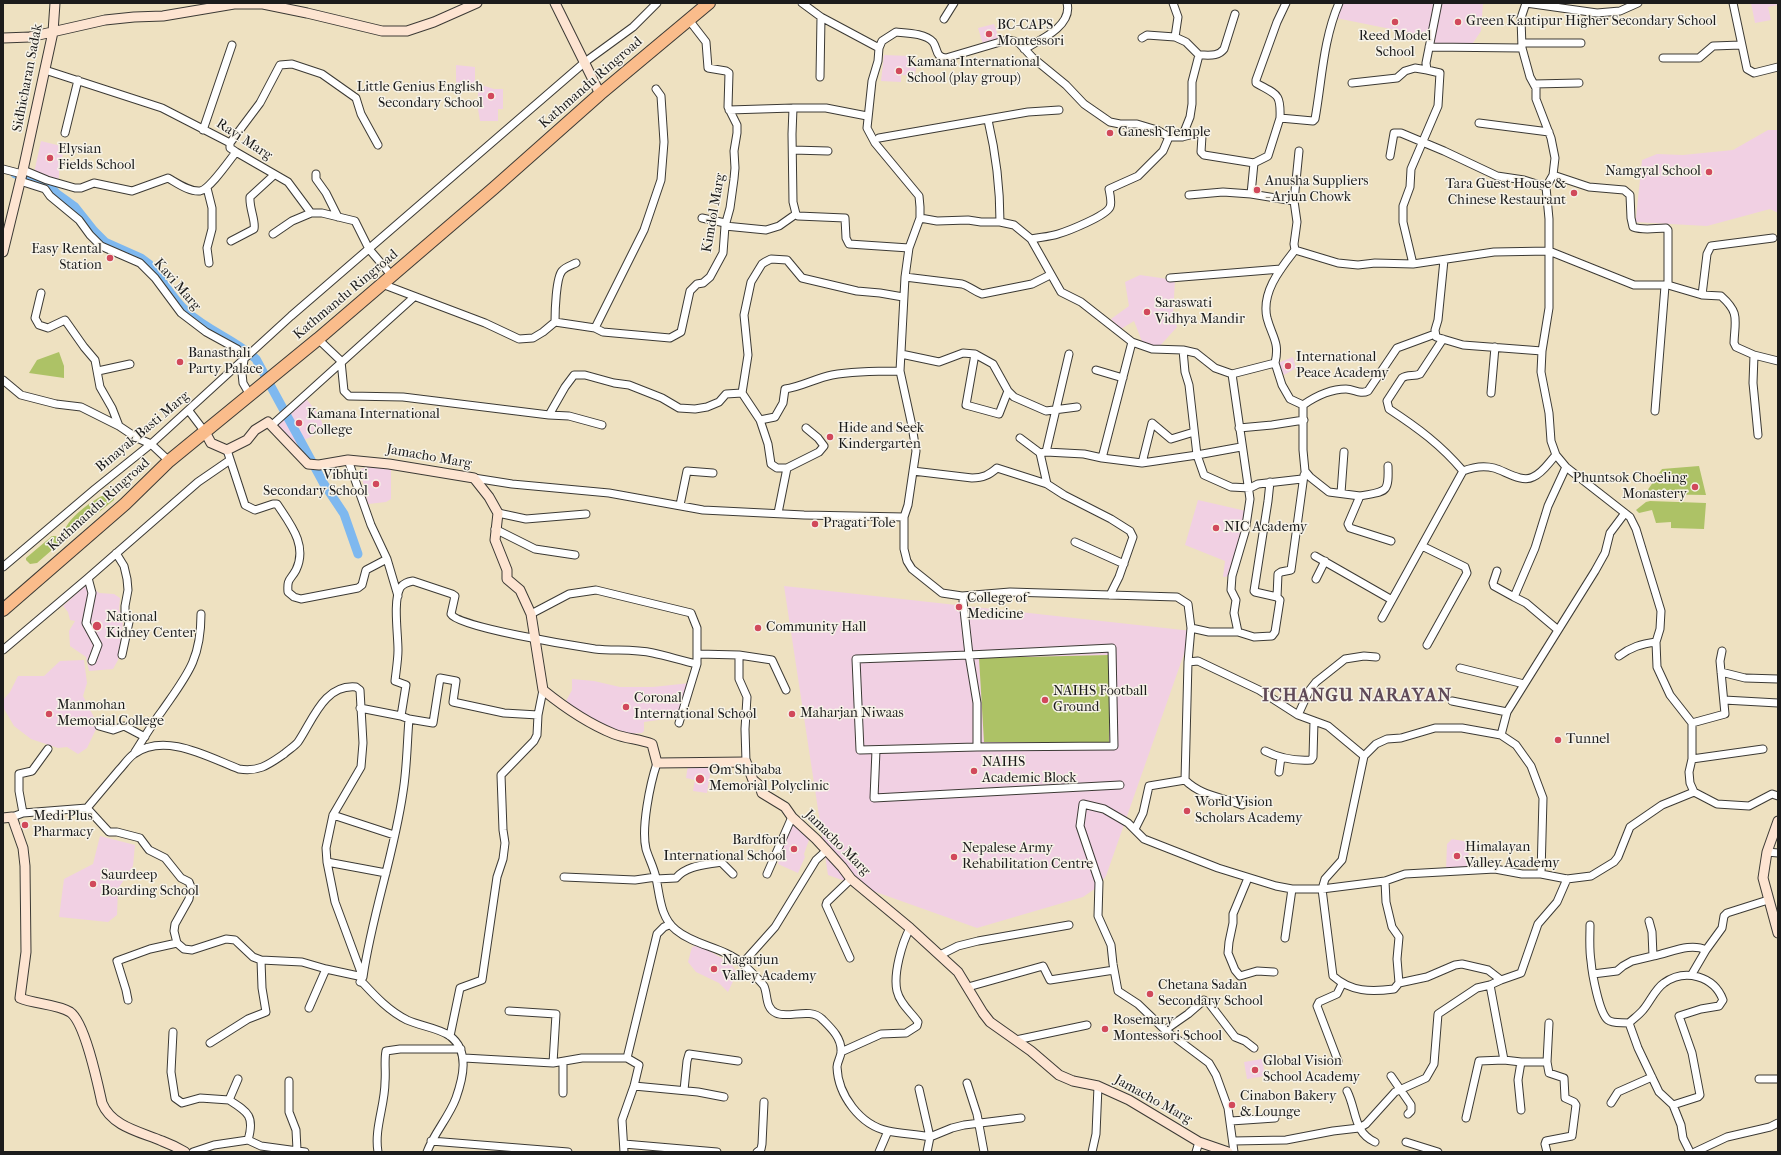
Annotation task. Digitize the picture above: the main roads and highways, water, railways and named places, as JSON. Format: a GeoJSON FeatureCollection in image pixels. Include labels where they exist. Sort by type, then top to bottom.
{"type":"FeatureCollection","features":[{"type":"Feature","properties":{"kind":"highway","name":"Kathmandu Ringroad"},"geometry":{"type":"LineString","coordinates":[[3,610],[125,504],[169,461],[318,339],[600,94],[709,3]]}},
{"type":"Feature","properties":{"kind":"waterway"},"geometry":{"type":"LineString","coordinates":[[15,174],[34,179],[50,186],[57,194],[75,207],[105,242],[141,258],[149,264],[182,307],[195,319],[239,346],[256,359],[324,484],[344,514],[358,554]]}},
{"type":"Feature","properties":{"kind":"place","name":"Reed Model School"},"geometry":{"type":"Point","coordinates":[1395,22]}},
{"type":"Feature","properties":{"kind":"place","name":"Green Kantipur Higher Secondary School"},"geometry":{"type":"Point","coordinates":[1458,22]}},
{"type":"Feature","properties":{"kind":"place","name":"BC-CAPS Montessori"},"geometry":{"type":"Point","coordinates":[989,34]}},
{"type":"Feature","properties":{"kind":"place","name":"Kamana International School (play group)"},"geometry":{"type":"Point","coordinates":[899,71]}},
{"type":"Feature","properties":{"kind":"place","name":"Little Genius English Secondary School"},"geometry":{"type":"Point","coordinates":[491,96]}},
{"type":"Feature","properties":{"kind":"place","name":"Ganesh Temple"},"geometry":{"type":"Point","coordinates":[1110,133]}},
{"type":"Feature","properties":{"kind":"place","name":"Elysian Fields School"},"geometry":{"type":"Point","coordinates":[50,158]}},
{"type":"Feature","properties":{"kind":"place","name":"Namgyal School"},"geometry":{"type":"Point","coordinates":[1709,172]}},
{"type":"Feature","properties":{"kind":"place","name":"Anusha Suppliers - Arjun Chowk"},"geometry":{"type":"Point","coordinates":[1257,190]}},
{"type":"Feature","properties":{"kind":"place","name":"Tara Guest House & Chinese Restaurant"},"geometry":{"type":"Point","coordinates":[1574,193]}},
{"type":"Feature","properties":{"kind":"place","name":"Easy Rental Station"},"geometry":{"type":"Point","coordinates":[110,258]}},
{"type":"Feature","properties":{"kind":"place","name":"Saraswati Vidhya Mandir"},"geometry":{"type":"Point","coordinates":[1147,312]}},
{"type":"Feature","properties":{"kind":"place","name":"Banasthali Party Palace"},"geometry":{"type":"Point","coordinates":[180,362]}},
{"type":"Feature","properties":{"kind":"place","name":"International Peace Academy"},"geometry":{"type":"Point","coordinates":[1288,366]}},
{"type":"Feature","properties":{"kind":"place","name":"Kamana International College"},"geometry":{"type":"Point","coordinates":[299,423]}},
{"type":"Feature","properties":{"kind":"place","name":"Hide and Seek Kindergarten"},"geometry":{"type":"Point","coordinates":[830,437]}},
{"type":"Feature","properties":{"kind":"place","name":"Vibhuti Secondary School"},"geometry":{"type":"Point","coordinates":[376,484]}},
{"type":"Feature","properties":{"kind":"place","name":"Phuntsok Choeling Monastery"},"geometry":{"type":"Point","coordinates":[1695,487]}},
{"type":"Feature","properties":{"kind":"place","name":"Pragati Tole"},"geometry":{"type":"Point","coordinates":[815,524]}},
{"type":"Feature","properties":{"kind":"place","name":"NIC Academy"},"geometry":{"type":"Point","coordinates":[1216,528]}},
{"type":"Feature","properties":{"kind":"place","name":"College of Medicine"},"geometry":{"type":"Point","coordinates":[959,607]}},
{"type":"Feature","properties":{"kind":"place","name":"National Kidney Center"},"geometry":{"type":"Point","coordinates":[97,626]}},
{"type":"Feature","properties":{"kind":"place","name":"Community Hall"},"geometry":{"type":"Point","coordinates":[758,628]}},
{"type":"Feature","properties":{"kind":"place","name":"NAIHS Football Ground"},"geometry":{"type":"Point","coordinates":[1045,700]}},
{"type":"Feature","properties":{"kind":"place","name":"Coronal International School"},"geometry":{"type":"Point","coordinates":[626,707]}},
{"type":"Feature","properties":{"kind":"place","name":"Manmohan Memorial College"},"geometry":{"type":"Point","coordinates":[49,714]}},
{"type":"Feature","properties":{"kind":"place","name":"Maharjan Niwaas"},"geometry":{"type":"Point","coordinates":[792,714]}},
{"type":"Feature","properties":{"kind":"place","name":"Tunnel"},"geometry":{"type":"Point","coordinates":[1558,740]}},
{"type":"Feature","properties":{"kind":"place","name":"NAIHS Academic Block"},"geometry":{"type":"Point","coordinates":[974,771]}},
{"type":"Feature","properties":{"kind":"place","name":"Om Shibaba Memorial Polyclinic"},"geometry":{"type":"Point","coordinates":[700,779]}},
{"type":"Feature","properties":{"kind":"place","name":"World Vision Scholars Academy"},"geometry":{"type":"Point","coordinates":[1187,811]}},
{"type":"Feature","properties":{"kind":"place","name":"Medi Plus Pharmacy"},"geometry":{"type":"Point","coordinates":[25,825]}},
{"type":"Feature","properties":{"kind":"place","name":"Bardford International School"},"geometry":{"type":"Point","coordinates":[794,849]}},
{"type":"Feature","properties":{"kind":"place","name":"Himalayan Valley Academy"},"geometry":{"type":"Point","coordinates":[1457,856]}},
{"type":"Feature","properties":{"kind":"place","name":"Nepalese Army Rehabilitation Centre"},"geometry":{"type":"Point","coordinates":[954,857]}},
{"type":"Feature","properties":{"kind":"place","name":"Saurdeep Boarding School"},"geometry":{"type":"Point","coordinates":[93,884]}},
{"type":"Feature","properties":{"kind":"place","name":"Nagarjun Valley Academy"},"geometry":{"type":"Point","coordinates":[714,969]}},
{"type":"Feature","properties":{"kind":"place","name":"Chetana Sadan Secondary School"},"geometry":{"type":"Point","coordinates":[1150,994]}},
{"type":"Feature","properties":{"kind":"place","name":"Rosemary Montessori School"},"geometry":{"type":"Point","coordinates":[1105,1029]}},
{"type":"Feature","properties":{"kind":"place","name":"Global Vision School Academy"},"geometry":{"type":"Point","coordinates":[1255,1070]}},
{"type":"Feature","properties":{"kind":"place","name":"Cinabon Bakery & Lounge"},"geometry":{"type":"Point","coordinates":[1232,1105]}},
{"type":"Feature","properties":{"kind":"district","name":"ICHANGU NARAYAN"},"geometry":{"type":"Point","coordinates":[1357,697]}}]}
